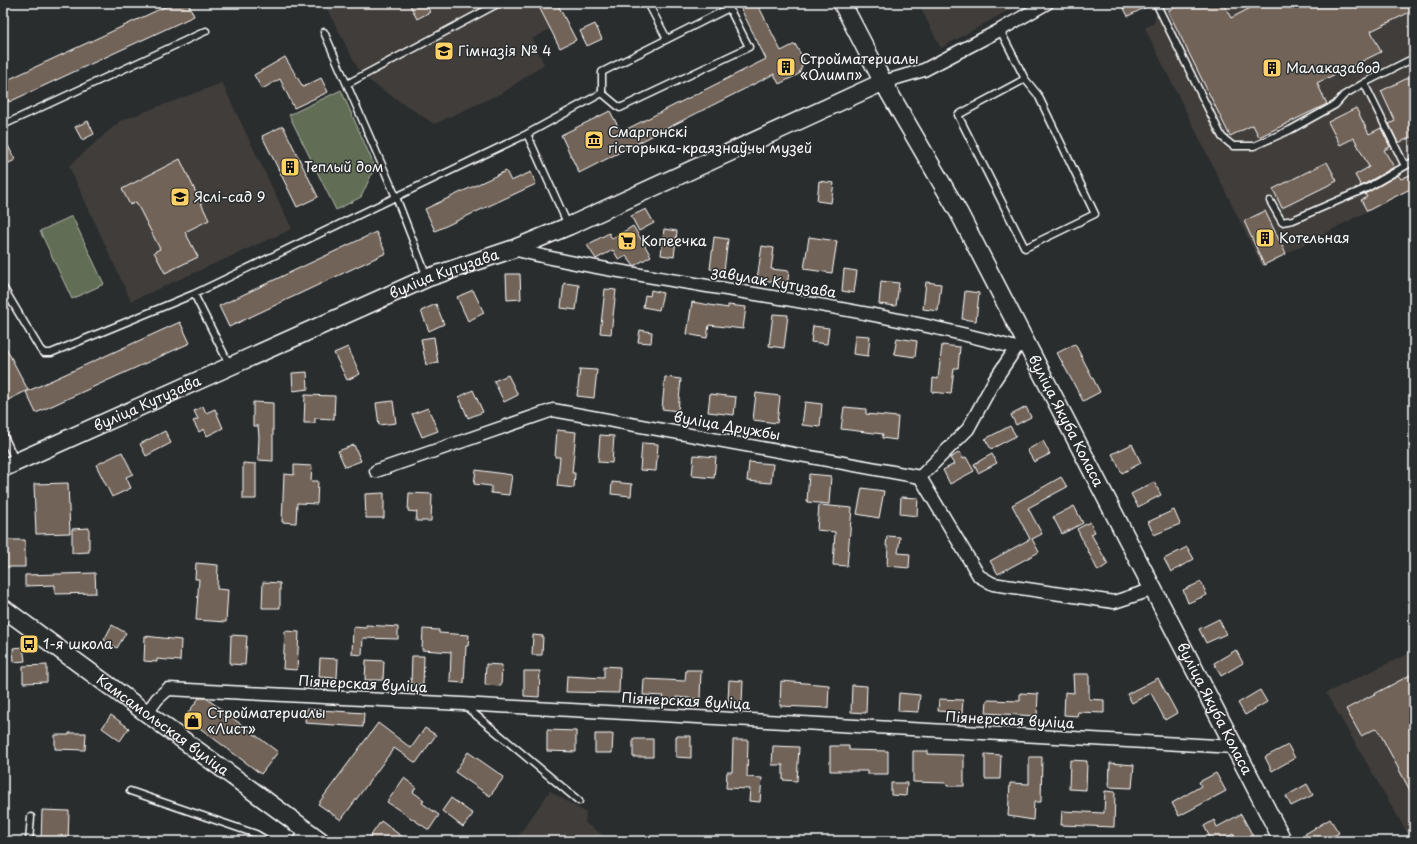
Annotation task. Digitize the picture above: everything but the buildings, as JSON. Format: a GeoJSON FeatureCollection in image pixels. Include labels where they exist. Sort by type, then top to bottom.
{"type":"FeatureCollection","features":[{"type":"Feature","properties":{"kind":"main road","name":"вуліца Якуба Коласа"},"geometry":{"type":"LineString","coordinates":[[842,3],[883,82],[960,213],[1021,346],[1154,589],[1283,841]]}},
{"type":"Feature","properties":{"kind":"main road","name":"вуліца Кутузава"},"geometry":{"type":"LineString","coordinates":[[7,467],[427,278],[514,249],[569,226],[883,82]]}},
{"type":"Feature","properties":{"kind":"main road","name":"Камсамольская вуліца"},"geometry":{"type":"LineString","coordinates":[[4,608],[147,713],[300,835],[321,841]]}},
{"type":"Feature","properties":{"kind":"street"},"geometry":{"type":"LineString","coordinates":[[883,82],[924,70],[1000,30],[1047,3]]}},
{"type":"Feature","properties":{"kind":"street","name":"завулак Кутузава"},"geometry":{"type":"LineString","coordinates":[[514,249],[621,271],[895,318],[1021,346]]}},
{"type":"Feature","properties":{"kind":"street"},"geometry":{"type":"LineString","coordinates":[[1021,346],[994,381],[968,428],[920,477],[979,576],[993,584],[1114,602],[1154,589]]}},
{"type":"Feature","properties":{"kind":"street","name":"вуліца Дружбы"},"geometry":{"type":"LineString","coordinates":[[376,471],[553,410],[920,477]]}},
{"type":"Feature","properties":{"kind":"street","name":"Піянерская вуліца"},"geometry":{"type":"LineString","coordinates":[[147,713],[157,699],[168,689],[1234,747]]}},
{"type":"Feature","properties":{"kind":"lane"},"geometry":{"type":"LineString","coordinates":[[347,84],[499,3]]}},
{"type":"Feature","properties":{"kind":"lane"},"geometry":{"type":"LineString","coordinates":[[648,3],[667,40]]}},
{"type":"Feature","properties":{"kind":"lane"},"geometry":{"type":"LineString","coordinates":[[1156,3],[1222,137],[1233,146],[1254,146],[1290,130],[1335,105],[1344,95],[1364,83],[1414,58]]}},
{"type":"Feature","properties":{"kind":"lane"},"geometry":{"type":"LineString","coordinates":[[728,6],[749,47],[620,108],[602,92],[602,72],[667,40],[728,6]]}},
{"type":"Feature","properties":{"kind":"lane"},"geometry":{"type":"LineString","coordinates":[[1000,30],[1025,79],[1038,96],[1095,214],[1025,248],[958,115],[1025,79]]}},
{"type":"Feature","properties":{"kind":"lane"},"geometry":{"type":"LineString","coordinates":[[3,124],[206,32]]}},
{"type":"Feature","properties":{"kind":"lane"},"geometry":{"type":"LineString","coordinates":[[324,32],[396,197],[427,278]]}},
{"type":"Feature","properties":{"kind":"lane"},"geometry":{"type":"LineString","coordinates":[[1364,83],[1405,166]]}},
{"type":"Feature","properties":{"kind":"lane"},"geometry":{"type":"LineString","coordinates":[[3,287],[40,349],[44,353],[51,353],[194,294],[526,134],[602,92]]}},
{"type":"Feature","properties":{"kind":"lane"},"geometry":{"type":"LineString","coordinates":[[526,134],[569,226]]}},
{"type":"Feature","properties":{"kind":"lane"},"geometry":{"type":"LineString","coordinates":[[1270,201],[1282,222],[1293,220],[1367,188],[1414,161]]}},
{"type":"Feature","properties":{"kind":"lane"},"geometry":{"type":"LineString","coordinates":[[194,294],[231,366]]}},
{"type":"Feature","properties":{"kind":"lane"},"geometry":{"type":"LineString","coordinates":[[3,434],[7,467]]}},
{"type":"Feature","properties":{"kind":"lane"},"geometry":{"type":"LineString","coordinates":[[462,704],[579,801]]}},
{"type":"Feature","properties":{"kind":"lane"},"geometry":{"type":"LineString","coordinates":[[130,791],[256,834],[268,841]]}},
{"type":"Feature","properties":{"kind":"lane"},"geometry":{"type":"LineString","coordinates":[[30,841],[31,817]]}},
{"type":"Feature","properties":{"kind":"shaded area","name":"Гімназія № 4"},"geometry":{"type":"Polygon","coordinates":[[[324,3],[537,3],[550,29],[532,39],[544,64],[504,92],[434,124],[362,76],[324,3]]]}},
{"type":"Feature","properties":{"kind":"shaded area"},"geometry":{"type":"Polygon","coordinates":[[[918,3],[1021,3],[941,48],[918,3]]]}},
{"type":"Feature","properties":{"kind":"shaded area"},"geometry":{"type":"Polygon","coordinates":[[[1159,3],[1414,3],[1414,187],[1262,266],[1145,28],[1154,23],[1159,3]]]}},
{"type":"Feature","properties":{"kind":"shaded area","name":"Яслі-сад 9"},"geometry":{"type":"Polygon","coordinates":[[[222,83],[292,229],[131,301],[69,166],[120,121],[222,83]]]}},
{"type":"Feature","properties":{"kind":"shaded area"},"geometry":{"type":"Polygon","coordinates":[[[1414,651],[1414,841],[1412,841],[1326,693],[1414,651]]]}},
{"type":"Feature","properties":{"kind":"shaded area"},"geometry":{"type":"Polygon","coordinates":[[[550,791],[586,813],[585,823],[611,841],[515,841],[550,791]]]}},
{"type":"Feature","properties":{"kind":"green space"},"geometry":{"type":"Polygon","coordinates":[[[341,90],[375,167],[361,197],[336,210],[289,115],[341,90]]]}},
{"type":"Feature","properties":{"kind":"green space"},"geometry":{"type":"Polygon","coordinates":[[[72,216],[104,284],[72,299],[40,231],[72,216]]]}},
{"type":"Feature","properties":{"kind":"place","name":"Гімназія № 4"},"geometry":{"type":"Point","coordinates":[444,51]}},
{"type":"Feature","properties":{"kind":"place","name":"Стройматериалы «Олимп»"},"geometry":{"type":"Point","coordinates":[786,67]}},
{"type":"Feature","properties":{"kind":"place","name":"Малаказавод"},"geometry":{"type":"Point","coordinates":[1272,68]}},
{"type":"Feature","properties":{"kind":"place","name":"Смаргонскі гісторыка-краязнаўчы музей"},"geometry":{"type":"Point","coordinates":[594,140]}},
{"type":"Feature","properties":{"kind":"place","name":"Теплый дом"},"geometry":{"type":"Point","coordinates":[290,167]}},
{"type":"Feature","properties":{"kind":"place","name":"Яслі-сад 9"},"geometry":{"type":"Point","coordinates":[180,197]}},
{"type":"Feature","properties":{"kind":"place","name":"Котельная"},"geometry":{"type":"Point","coordinates":[1265,238]}},
{"type":"Feature","properties":{"kind":"place","name":"Копеечка"},"geometry":{"type":"Point","coordinates":[627,241]}},
{"type":"Feature","properties":{"kind":"place","name":"1-я школа"},"geometry":{"type":"Point","coordinates":[29,644]}},
{"type":"Feature","properties":{"kind":"place","name":"Стройматериалы «Лист»"},"geometry":{"type":"Point","coordinates":[193,721]}}]}
